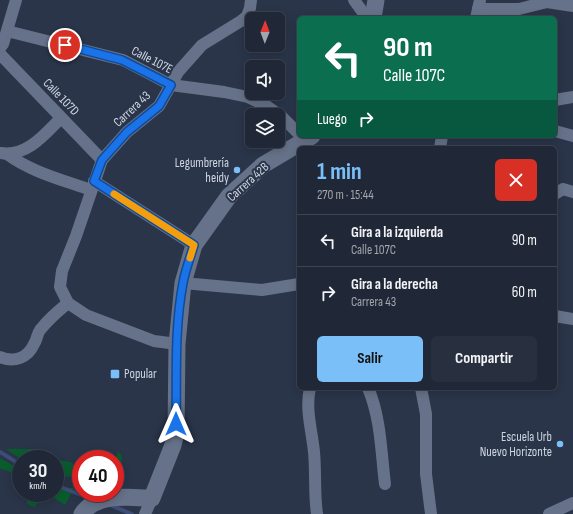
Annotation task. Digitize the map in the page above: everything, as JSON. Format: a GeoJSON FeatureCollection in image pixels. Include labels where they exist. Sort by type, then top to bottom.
{"type":"FeatureCollection","features":[{"type":"Feature","properties":{"kind":"street"},"geometry":{"type":"LineString","coordinates":[[0,48],[3,44],[16,0]]}},
{"type":"Feature","properties":{"kind":"street","name":"Carrera 43"},"geometry":{"type":"LineString","coordinates":[[68,303],[60,287],[62,271],[76,236],[102,160],[127,132],[159,106],[178,72],[202,45],[247,16],[251,0]]}},
{"type":"Feature","properties":{"kind":"street"},"geometry":{"type":"LineString","coordinates":[[354,0],[366,16]]}},
{"type":"Feature","properties":{"kind":"street"},"geometry":{"type":"LineString","coordinates":[[373,16],[376,0]]}},
{"type":"Feature","properties":{"kind":"street"},"geometry":{"type":"LineString","coordinates":[[478,9],[519,9],[547,2],[573,6]]}},
{"type":"Feature","properties":{"kind":"street","name":"Calle 107E"},"geometry":{"type":"LineString","coordinates":[[7,31],[122,60],[171,85],[224,92],[248,97],[265,104],[297,131]]}},
{"type":"Feature","properties":{"kind":"street","name":"Calle 107D"},"geometry":{"type":"LineString","coordinates":[[0,54],[102,160]]}},
{"type":"Feature","properties":{"kind":"street"},"geometry":{"type":"LineString","coordinates":[[557,100],[573,97]]}},
{"type":"Feature","properties":{"kind":"street"},"geometry":{"type":"LineString","coordinates":[[4,154],[28,148],[44,136],[61,118]]}},
{"type":"Feature","properties":{"kind":"street"},"geometry":{"type":"LineString","coordinates":[[557,132],[573,136]]}},
{"type":"Feature","properties":{"kind":"street","name":"Carrera 42B"},"geometry":{"type":"LineString","coordinates":[[145,514],[173,445],[176,433],[177,344],[183,283],[194,245],[229,196],[263,166],[303,138]]}},
{"type":"Feature","properties":{"kind":"street"},"geometry":{"type":"LineString","coordinates":[[4,154],[30,167],[92,186],[194,245]]}},
{"type":"Feature","properties":{"kind":"street"},"geometry":{"type":"LineString","coordinates":[[557,193],[563,189],[573,192]]}},
{"type":"Feature","properties":{"kind":"street"},"geometry":{"type":"LineString","coordinates":[[183,283],[262,290],[297,284]]}},
{"type":"Feature","properties":{"kind":"street"},"geometry":{"type":"LineString","coordinates":[[0,357],[6,360],[22,358],[34,345],[39,332],[54,314],[68,303],[86,315],[154,340],[177,344]]}},
{"type":"Feature","properties":{"kind":"street"},"geometry":{"type":"LineString","coordinates":[[557,316],[573,319]]}},
{"type":"Feature","properties":{"kind":"street"},"geometry":{"type":"LineString","coordinates":[[309,390],[308,414],[314,453],[315,495],[318,514]]}},
{"type":"Feature","properties":{"kind":"street"},"geometry":{"type":"LineString","coordinates":[[369,390],[374,407],[382,448],[385,484]]}},
{"type":"Feature","properties":{"kind":"street"},"geometry":{"type":"LineString","coordinates":[[421,390],[426,414],[426,474],[431,514]]}},
{"type":"Feature","properties":{"kind":"street"},"geometry":{"type":"LineString","coordinates":[[82,514],[90,506],[102,500],[152,498]]}},
{"type":"Feature","properties":{"kind":"street"},"geometry":{"type":"LineString","coordinates":[[549,514],[573,503]]}},
{"type":"Feature","properties":{"kind":"green space"},"geometry":{"type":"Polygon","coordinates":[[[6,449],[40,450],[12,450],[12,453],[6,449]]]}},
{"type":"Feature","properties":{"kind":"green space"},"geometry":{"type":"Polygon","coordinates":[[[0,458],[12,465],[12,473],[0,468],[0,458]]]}},
{"type":"Feature","properties":{"kind":"green space"},"geometry":{"type":"Polygon","coordinates":[[[64,461],[72,463],[72,477],[64,476],[64,461]]]}},
{"type":"Feature","properties":{"kind":"green space"},"geometry":{"type":"Polygon","coordinates":[[[64,488],[72,488],[72,492],[65,505],[60,502],[64,502],[64,488]]]}},
{"type":"Feature","properties":{"kind":"green space"},"geometry":{"type":"Polygon","coordinates":[[[27,502],[40,502],[34,507],[27,504],[27,502]]]}},
{"type":"Feature","properties":{"kind":"waterway"},"geometry":{"type":"LineString","coordinates":[[0,452],[12,459]]}},
{"type":"Feature","properties":{"kind":"waterway"},"geometry":{"type":"LineString","coordinates":[[64,488],[72,491]]}},
{"type":"Feature","properties":{"kind":"waterway"},"geometry":{"type":"LineString","coordinates":[[110,505],[132,514]]}},
{"type":"Feature","properties":{"kind":"slow traffic"},"geometry":{"type":"LineString","coordinates":[[114,194],[194,245],[190,258]]}},
{"type":"Feature","properties":{"kind":"place","name":"Legumbrería heidy"},"geometry":{"type":"Point","coordinates":[237,170]}},
{"type":"Feature","properties":{"kind":"place","name":"Popular"},"geometry":{"type":"Point","coordinates":[115,374]}},
{"type":"Feature","properties":{"kind":"place","name":"Escuela Urb Nuevo Horizonte"},"geometry":{"type":"Point","coordinates":[560,444]}},
{"type":"Feature","properties":{"kind":"route"},"geometry":{"type":"LineString","coordinates":[[65,45],[122,60],[171,85],[159,106],[127,132],[102,160],[94,181],[194,245],[183,283],[177,344],[176,424]]}}]}
